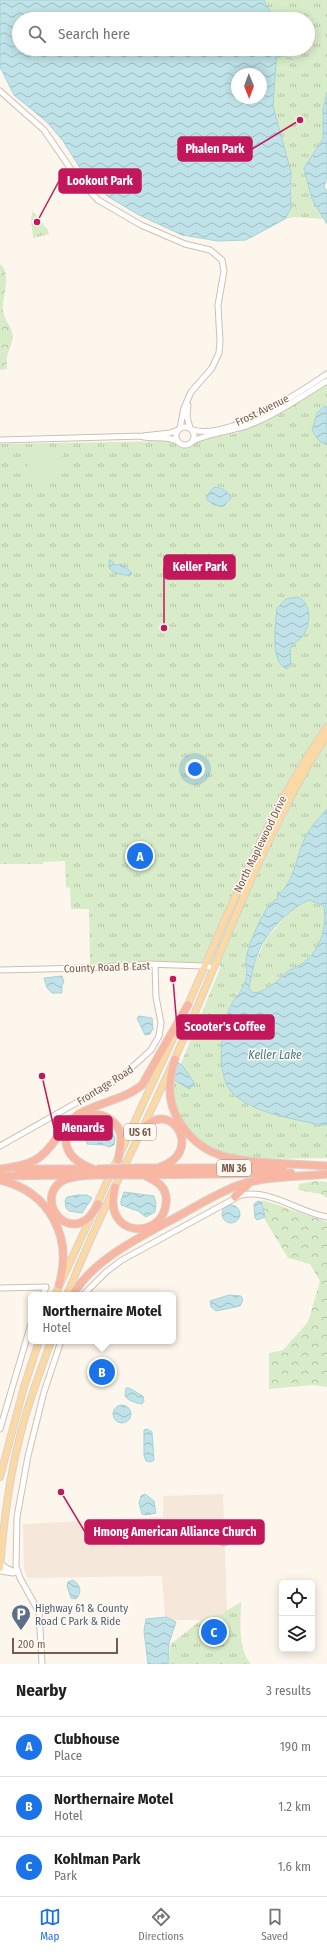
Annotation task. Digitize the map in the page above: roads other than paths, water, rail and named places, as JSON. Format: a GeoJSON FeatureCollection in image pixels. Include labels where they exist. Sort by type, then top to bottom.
{"type":"FeatureCollection","features":[{"type":"Feature","properties":{"kind":"highway"},"geometry":{"type":"LineString","coordinates":[[0,1169],[24,1165],[36,1160],[46,1153],[68,1123],[77,1115],[132,1093],[142,1085],[188,1005]]}},
{"type":"Feature","properties":{"kind":"highway"},"geometry":{"type":"LineString","coordinates":[[175,1059],[170,1083],[172,1107],[186,1132],[204,1148],[218,1155],[236,1160],[327,1167]]}},
{"type":"Feature","properties":{"kind":"highway"},"geometry":{"type":"LineString","coordinates":[[94,1171],[74,1159],[69,1152],[66,1142],[72,1125],[85,1116],[95,1114],[104,1116],[117,1125],[122,1140],[118,1160]]}},
{"type":"Feature","properties":{"kind":"highway"},"geometry":{"type":"LineString","coordinates":[[137,1137],[148,1124],[160,1119],[172,1123],[180,1133],[182,1145],[177,1157],[168,1164],[152,1169]]}},
{"type":"Feature","properties":{"kind":"highway","name":"MN 36"},"geometry":{"type":"LineString","coordinates":[[141,1173],[152,1169],[327,1167]]}},
{"type":"Feature","properties":{"kind":"highway","name":"MN 36"},"geometry":{"type":"LineString","coordinates":[[0,1169],[141,1173],[327,1174]]}},
{"type":"Feature","properties":{"kind":"highway"},"geometry":{"type":"LineString","coordinates":[[94,1171],[62,1181],[53,1191],[52,1206],[58,1217],[65,1222],[74,1224],[89,1218],[98,1204]]}},
{"type":"Feature","properties":{"kind":"highway","name":"MN 36"},"geometry":{"type":"LineString","coordinates":[[0,1176],[94,1171]]}},
{"type":"Feature","properties":{"kind":"highway"},"geometry":{"type":"LineString","coordinates":[[115,1187],[112,1206],[118,1219],[125,1225],[134,1229],[150,1226],[158,1221],[164,1213],[166,1199],[162,1186],[141,1173]]}},
{"type":"Feature","properties":{"kind":"highway"},"geometry":{"type":"LineString","coordinates":[[76,1292],[91,1274],[119,1251],[219,1193],[252,1182],[327,1174]]}},
{"type":"Feature","properties":{"kind":"highway"},"geometry":{"type":"LineString","coordinates":[[0,1180],[17,1186],[31,1194],[53,1218],[60,1233],[64,1250],[64,1267],[59,1285]]}},
{"type":"Feature","properties":{"kind":"highway"},"geometry":{"type":"LineString","coordinates":[[235,1197],[244,1186],[252,1182]]}},
{"type":"Feature","properties":{"kind":"main road","name":"North Maplewood Drive"},"geometry":{"type":"LineString","coordinates":[[204,966],[252,857],[273,814],[301,766],[327,727]]}},
{"type":"Feature","properties":{"kind":"main road","name":"North Maplewood Drive"},"geometry":{"type":"LineString","coordinates":[[214,968],[273,832],[297,786],[327,735]]}},
{"type":"Feature","properties":{"kind":"main road","name":"US 61"},"geometry":{"type":"LineString","coordinates":[[56,1292],[118,1160],[204,966]]}},
{"type":"Feature","properties":{"kind":"main road","name":"US 61"},"geometry":{"type":"LineString","coordinates":[[68,1292],[137,1137],[175,1059],[214,968]]}},
{"type":"Feature","properties":{"kind":"main road"},"geometry":{"type":"LineString","coordinates":[[0,1477],[24,1387],[38,1344]]}},
{"type":"Feature","properties":{"kind":"main road"},"geometry":{"type":"LineString","coordinates":[[0,1568],[7,1500],[17,1448],[33,1390],[50,1344]]}},
{"type":"Feature","properties":{"kind":"street"},"geometry":{"type":"LineString","coordinates":[[0,91],[44,130],[76,178],[98,200],[141,225],[185,244],[210,250],[222,260],[224,271],[218,305],[220,341],[219,353],[212,368],[195,386],[188,399],[184,408],[183,421],[176,436],[178,442]]}},
{"type":"Feature","properties":{"kind":"street","name":"Frost Avenue"},"geometry":{"type":"LineString","coordinates":[[191,429],[206,431],[248,419],[282,402],[327,374]]}},
{"type":"Feature","properties":{"kind":"street","name":"Frost Avenue"},"geometry":{"type":"LineString","coordinates":[[194,441],[202,437],[229,432],[250,424],[286,406],[327,381]]}},
{"type":"Feature","properties":{"kind":"street"},"geometry":{"type":"LineString","coordinates":[[142,436],[154,439],[172,439],[188,445],[194,441],[195,435],[191,429],[187,417],[188,399]]}},
{"type":"Feature","properties":{"kind":"street"},"geometry":{"type":"LineString","coordinates":[[0,440],[142,436],[170,433],[185,427],[191,429]]}},
{"type":"Feature","properties":{"kind":"street","name":"County Road B East"},"geometry":{"type":"LineString","coordinates":[[0,970],[87,968],[120,964],[204,966],[214,968]]}},
{"type":"Feature","properties":{"kind":"street","name":"Frontage Road"},"geometry":{"type":"LineString","coordinates":[[0,1146],[120,1078],[151,1050],[159,1036],[161,1023],[156,996],[155,965]]}},
{"type":"Feature","properties":{"kind":"street"},"geometry":{"type":"LineString","coordinates":[[86,1292],[106,1272],[122,1260],[235,1197],[253,1193],[271,1197],[327,1218]]}},
{"type":"Feature","properties":{"kind":"street"},"geometry":{"type":"LineString","coordinates":[[0,1288],[46,1287],[44,1292]]}},
{"type":"Feature","properties":{"kind":"street"},"geometry":{"type":"LineString","coordinates":[[0,1429],[28,1334]]}},
{"type":"Feature","properties":{"kind":"street"},"geometry":{"type":"LineString","coordinates":[[42,1664],[38,1612],[18,1573],[16,1559],[17,1517],[22,1481],[44,1392],[60,1344]]}},
{"type":"Feature","properties":{"kind":"street"},"geometry":{"type":"LineString","coordinates":[[0,1563],[6,1568],[18,1573]]}},
{"type":"Feature","properties":{"kind":"street"},"geometry":{"type":"LineString","coordinates":[[0,1571],[18,1573]]}},
{"type":"Feature","properties":{"kind":"water"},"geometry":{"type":"Polygon","coordinates":[[[0,0],[264,0],[270,12],[12,12],[12,56],[277,56],[273,106],[291,172],[291,208],[285,219],[246,240],[218,241],[182,235],[139,215],[107,196],[84,174],[63,141],[47,122],[14,95],[0,67],[0,0]]]}},
{"type":"Feature","properties":{"kind":"water"},"geometry":{"type":"Polygon","coordinates":[[[327,92],[327,177],[324,187],[327,191],[327,224],[312,199],[304,168],[323,139],[323,109],[327,92]]]}},
{"type":"Feature","properties":{"kind":"water"},"geometry":{"type":"Polygon","coordinates":[[[324,406],[327,407],[327,445],[319,441],[312,430],[317,413],[324,406]]]}},
{"type":"Feature","properties":{"kind":"water"},"geometry":{"type":"Polygon","coordinates":[[[214,487],[225,490],[230,496],[231,498],[224,506],[214,505],[206,499],[214,487]]]}},
{"type":"Feature","properties":{"kind":"water"},"geometry":{"type":"Polygon","coordinates":[[[109,560],[115,565],[122,564],[132,573],[130,576],[115,573],[109,568],[109,560]]]}},
{"type":"Feature","properties":{"kind":"water"},"geometry":{"type":"Polygon","coordinates":[[[297,597],[306,604],[309,615],[307,628],[301,638],[290,649],[291,664],[287,669],[281,665],[276,651],[275,632],[277,608],[286,599],[297,597]]]}},
{"type":"Feature","properties":{"kind":"water","name":"Keller Lake"},"geometry":{"type":"Polygon","coordinates":[[[327,809],[327,1125],[320,1125],[272,1114],[238,1098],[225,1082],[221,1060],[225,1024],[231,1005],[245,981],[247,954],[251,941],[263,915],[272,902],[277,899],[278,892],[281,893],[290,879],[306,836],[313,825],[327,809]],[[309,900],[291,911],[274,928],[259,949],[249,989],[254,993],[264,990],[309,958],[318,945],[321,937],[325,922],[324,906],[309,900]]]}},
{"type":"Feature","properties":{"kind":"water"},"geometry":{"type":"Polygon","coordinates":[[[62,976],[64,982],[62,985],[62,993],[52,993],[47,988],[44,978],[62,976]]]}},
{"type":"Feature","properties":{"kind":"water"},"geometry":{"type":"Polygon","coordinates":[[[139,1016],[152,1018],[153,1029],[150,1034],[145,1035],[137,1018],[139,1016]]]}},
{"type":"Feature","properties":{"kind":"water"},"geometry":{"type":"Polygon","coordinates":[[[177,1062],[182,1065],[195,1084],[189,1089],[176,1081],[171,1074],[177,1062]]]}},
{"type":"Feature","properties":{"kind":"water"},"geometry":{"type":"Polygon","coordinates":[[[101,1125],[112,1131],[115,1139],[114,1145],[109,1147],[104,1145],[87,1144],[86,1134],[93,1128],[101,1125]]]}},
{"type":"Feature","properties":{"kind":"water"},"geometry":{"type":"Polygon","coordinates":[[[124,1192],[154,1196],[156,1204],[155,1212],[146,1217],[138,1211],[121,1205],[124,1192]]]}},
{"type":"Feature","properties":{"kind":"water"},"geometry":{"type":"Polygon","coordinates":[[[87,1195],[92,1198],[82,1213],[69,1211],[66,1208],[65,1201],[67,1197],[87,1195]]]}},
{"type":"Feature","properties":{"kind":"water"},"geometry":{"type":"Polygon","coordinates":[[[258,1201],[262,1202],[265,1217],[257,1220],[255,1218],[254,1204],[258,1201]]]}},
{"type":"Feature","properties":{"kind":"water"},"geometry":{"type":"Polygon","coordinates":[[[231,1205],[237,1208],[240,1214],[237,1220],[231,1223],[225,1220],[222,1214],[225,1208],[231,1205]]]}},
{"type":"Feature","properties":{"kind":"water"},"geometry":{"type":"Polygon","coordinates":[[[229,1295],[241,1296],[243,1300],[240,1306],[216,1311],[211,1307],[210,1301],[229,1295]]]}},
{"type":"Feature","properties":{"kind":"water"},"geometry":{"type":"Polygon","coordinates":[[[126,1388],[129,1388],[143,1396],[144,1401],[142,1404],[132,1402],[126,1398],[126,1388]]]}},
{"type":"Feature","properties":{"kind":"water"},"geometry":{"type":"Polygon","coordinates":[[[118,1405],[126,1405],[131,1410],[129,1421],[126,1423],[118,1423],[113,1418],[113,1410],[118,1405]]]}},
{"type":"Feature","properties":{"kind":"water"},"geometry":{"type":"Polygon","coordinates":[[[147,1429],[152,1432],[154,1460],[151,1462],[146,1461],[144,1455],[144,1430],[147,1429]]]}},
{"type":"Feature","properties":{"kind":"water"},"geometry":{"type":"Polygon","coordinates":[[[145,1494],[154,1501],[156,1513],[146,1515],[142,1514],[139,1503],[141,1496],[145,1494]]]}},
{"type":"Feature","properties":{"kind":"water"},"geometry":{"type":"Polygon","coordinates":[[[224,1528],[230,1531],[233,1537],[230,1543],[224,1546],[218,1543],[215,1537],[218,1531],[224,1528]]]}},
{"type":"Feature","properties":{"kind":"water"},"geometry":{"type":"Polygon","coordinates":[[[73,1580],[78,1584],[80,1589],[76,1599],[71,1598],[67,1586],[68,1582],[73,1580]]]}},
{"type":"Feature","properties":{"kind":"water"},"geometry":{"type":"Polygon","coordinates":[[[166,1617],[176,1622],[169,1643],[168,1664],[148,1664],[144,1631],[146,1619],[166,1617]]]}},
{"type":"Feature","properties":{"kind":"waterway"},"geometry":{"type":"LineString","coordinates":[[286,58],[292,59]]}},
{"type":"Feature","properties":{"kind":"place","name":"Phalen Park"},"geometry":{"type":"Point","coordinates":[300,120]}},
{"type":"Feature","properties":{"kind":"place","name":"Lookout Park"},"geometry":{"type":"Point","coordinates":[37,222]}},
{"type":"Feature","properties":{"kind":"place","name":"Keller Park"},"geometry":{"type":"Point","coordinates":[164,628]}},
{"type":"Feature","properties":{"kind":"place","name":"Clubhouse"},"geometry":{"type":"Point","coordinates":[140,856]}},
{"type":"Feature","properties":{"kind":"place","name":"Scooter's Coffee"},"geometry":{"type":"Point","coordinates":[173,979]}},
{"type":"Feature","properties":{"kind":"place","name":"Menards"},"geometry":{"type":"Point","coordinates":[42,1076]}},
{"type":"Feature","properties":{"kind":"place","name":"Northernaire Motel"},"geometry":{"type":"Point","coordinates":[102,1372]}},
{"type":"Feature","properties":{"kind":"place","name":"Hmong American Alliance Church"},"geometry":{"type":"Point","coordinates":[61,1492]}},
{"type":"Feature","properties":{"kind":"place","name":"Highway 61 & County Road C Park & Ride"},"geometry":{"type":"Point","coordinates":[21,1631]}},
{"type":"Feature","properties":{"kind":"place","name":"Kohlman Park"},"geometry":{"type":"Point","coordinates":[214,1632]}}]}
